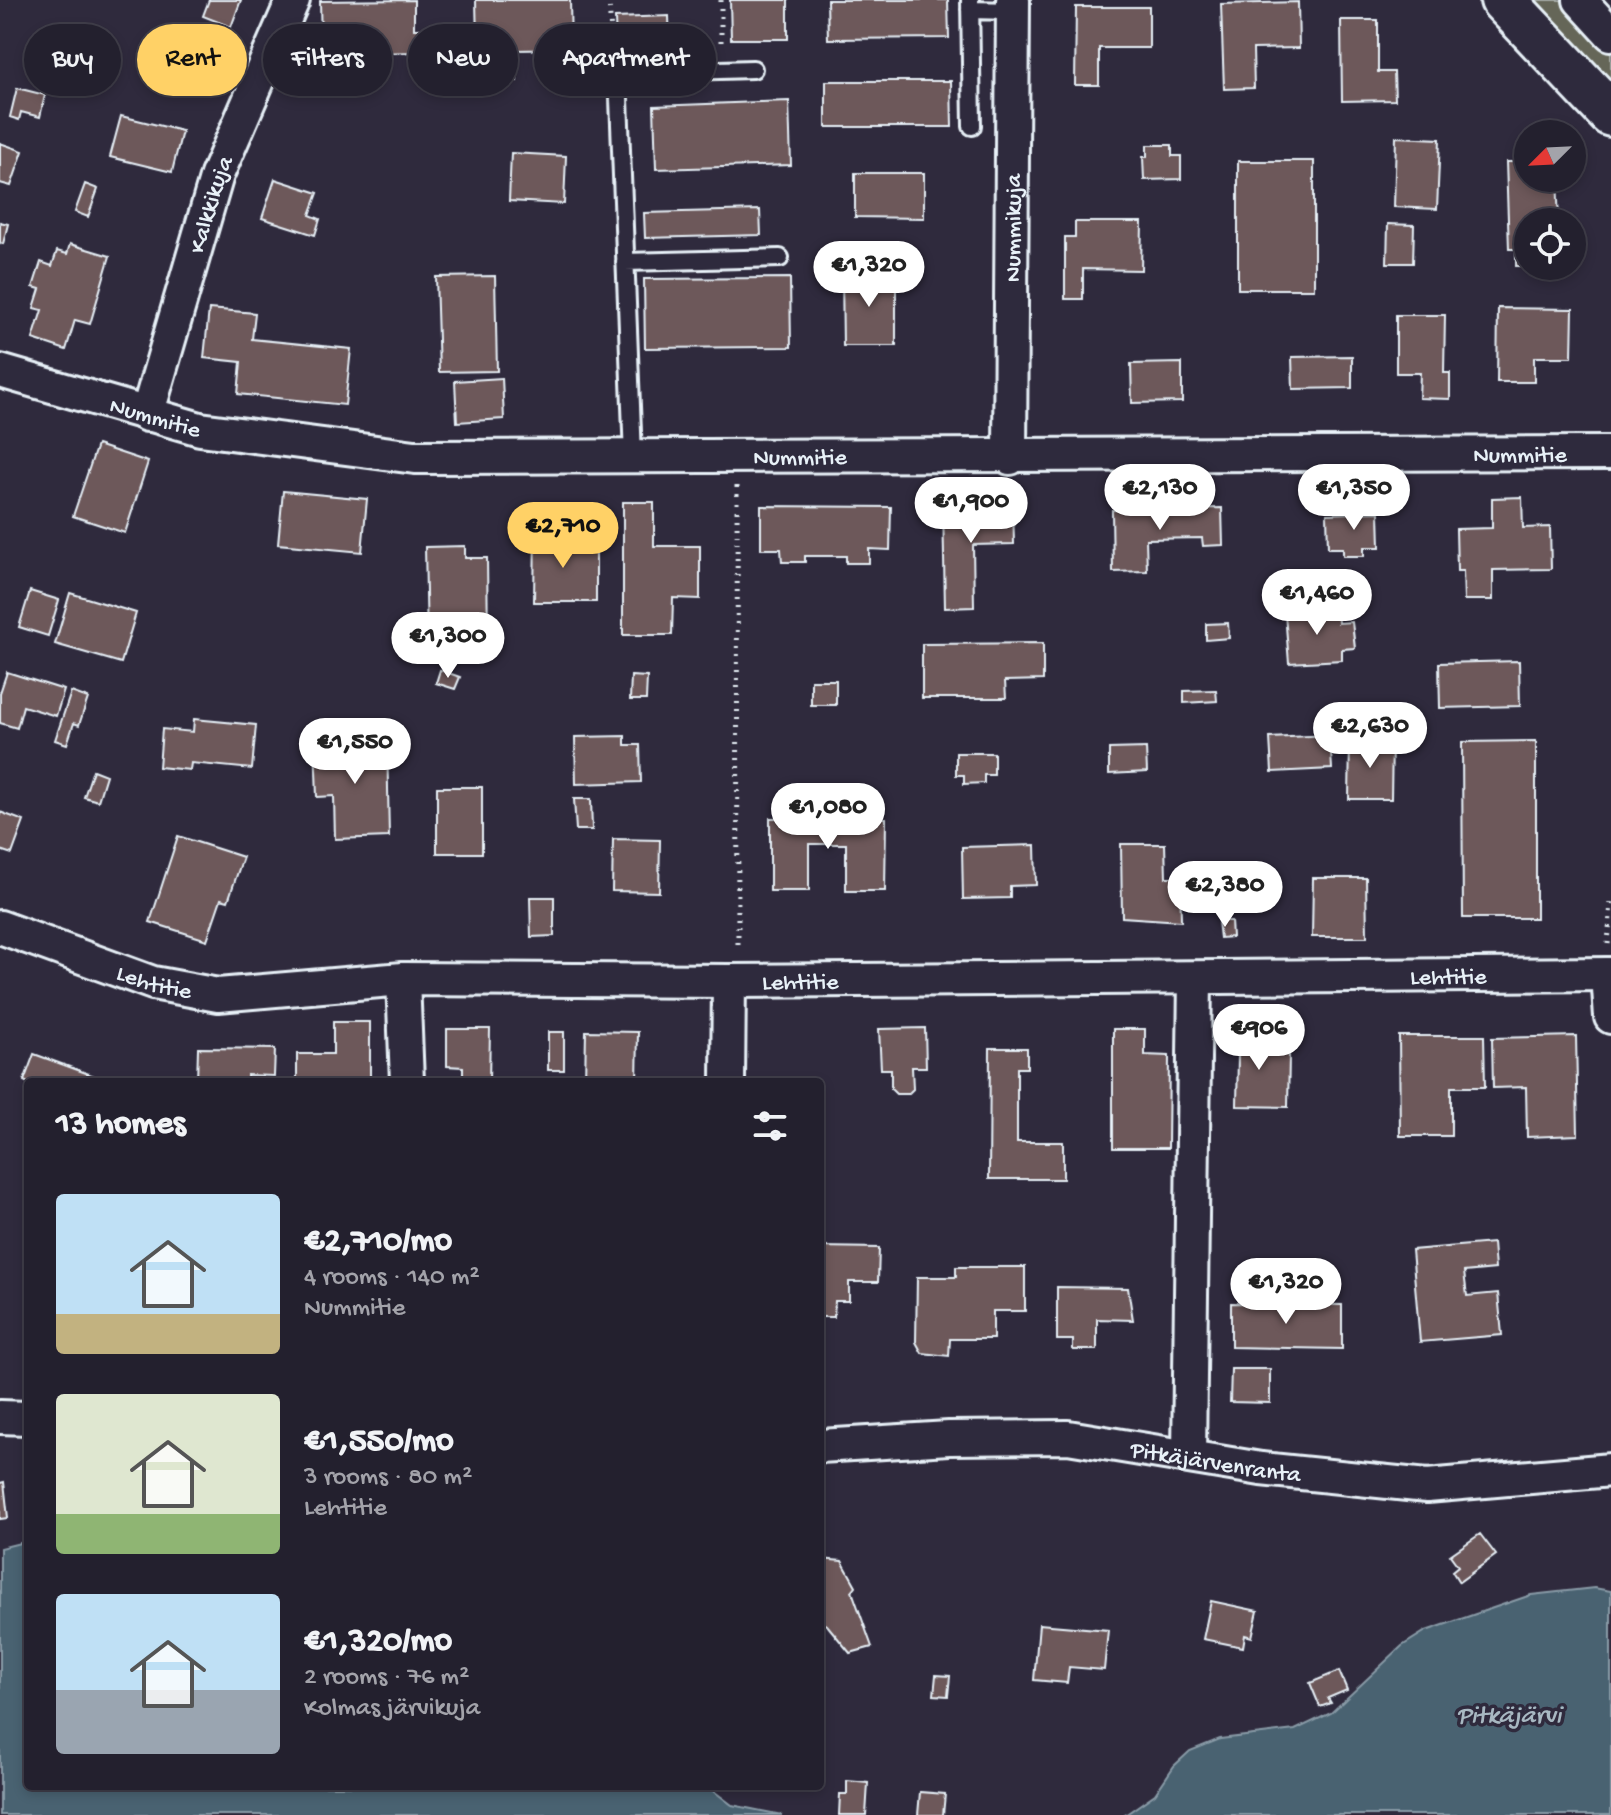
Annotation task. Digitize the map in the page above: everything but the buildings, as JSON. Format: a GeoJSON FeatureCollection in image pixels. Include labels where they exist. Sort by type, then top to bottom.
{"type":"FeatureCollection","features":[{"type":"Feature","properties":{"kind":"main road"},"geometry":{"type":"LineString","coordinates":[[1503,0],[1611,114]]}},
{"type":"Feature","properties":{"kind":"street","name":"Kalkkikuja"},"geometry":{"type":"LineString","coordinates":[[147,415],[217,175],[293,0]]}},
{"type":"Feature","properties":{"kind":"street"},"geometry":{"type":"LineString","coordinates":[[1580,0],[1611,34]]}},
{"type":"Feature","properties":{"kind":"street","name":"Nummikuja"},"geometry":{"type":"LineString","coordinates":[[1010,458],[1013,6]]}},
{"type":"Feature","properties":{"kind":"street","name":"Nummitie"},"geometry":{"type":"LineString","coordinates":[[0,371],[200,429],[415,457],[1010,458],[1611,453]]}},
{"type":"Feature","properties":{"kind":"street","name":"Lehtitie"},"geometry":{"type":"LineString","coordinates":[[0,927],[153,983],[188,992],[218,995],[403,979],[733,981],[1610,974]]}},
{"type":"Feature","properties":{"kind":"street"},"geometry":{"type":"LineString","coordinates":[[1610,974],[1611,1017]]}},
{"type":"Feature","properties":{"kind":"street"},"geometry":{"type":"LineString","coordinates":[[1189,1455],[1195,978]]}},
{"type":"Feature","properties":{"kind":"street"},"geometry":{"type":"LineString","coordinates":[[403,979],[407,1078]]}},
{"type":"Feature","properties":{"kind":"street"},"geometry":{"type":"LineString","coordinates":[[728,1078],[733,981]]}},
{"type":"Feature","properties":{"kind":"street"},"geometry":{"type":"LineString","coordinates":[[0,1417],[24,1418]]}},
{"type":"Feature","properties":{"kind":"street","name":"Pitkäjärvenranta"},"geometry":{"type":"LineString","coordinates":[[824,1446],[949,1438],[1068,1437],[1342,1479],[1427,1486],[1611,1470]]}},
{"type":"Feature","properties":{"kind":"lane"},"geometry":{"type":"LineString","coordinates":[[972,126],[970,5],[1013,6]]}},
{"type":"Feature","properties":{"kind":"lane"},"geometry":{"type":"LineString","coordinates":[[716,70],[753,69]]}},
{"type":"Feature","properties":{"kind":"lane"},"geometry":{"type":"LineString","coordinates":[[619,96],[633,457]]}},
{"type":"Feature","properties":{"kind":"lane"},"geometry":{"type":"LineString","coordinates":[[625,262],[780,258]]}},
{"type":"Feature","properties":{"kind":"path"},"geometry":{"type":"LineString","coordinates":[[609,0],[610,24]]}},
{"type":"Feature","properties":{"kind":"path"},"geometry":{"type":"LineString","coordinates":[[721,0],[722,70]]}},
{"type":"Feature","properties":{"kind":"path"},"geometry":{"type":"LineString","coordinates":[[733,981],[737,457]]}},
{"type":"Feature","properties":{"kind":"path"},"geometry":{"type":"LineString","coordinates":[[1610,974],[1611,901]]}},
{"type":"Feature","properties":{"kind":"green space"},"geometry":{"type":"Polygon","coordinates":[[[1527,0],[1561,0],[1611,52],[1611,84],[1527,0]]]}},
{"type":"Feature","properties":{"kind":"water"},"geometry":{"type":"Polygon","coordinates":[[[24,1542],[24,1790],[712,1790],[732,1805],[782,1815],[0,1815],[0,1548],[24,1542]]]}},
{"type":"Feature","properties":{"kind":"water","name":"Pitkäjärvi"},"geometry":{"type":"Polygon","coordinates":[[[1594,1588],[1611,1591],[1611,1815],[1125,1815],[1155,1794],[1174,1766],[1190,1751],[1220,1739],[1295,1730],[1331,1713],[1402,1646],[1426,1631],[1531,1595],[1594,1588]]]}}]}
